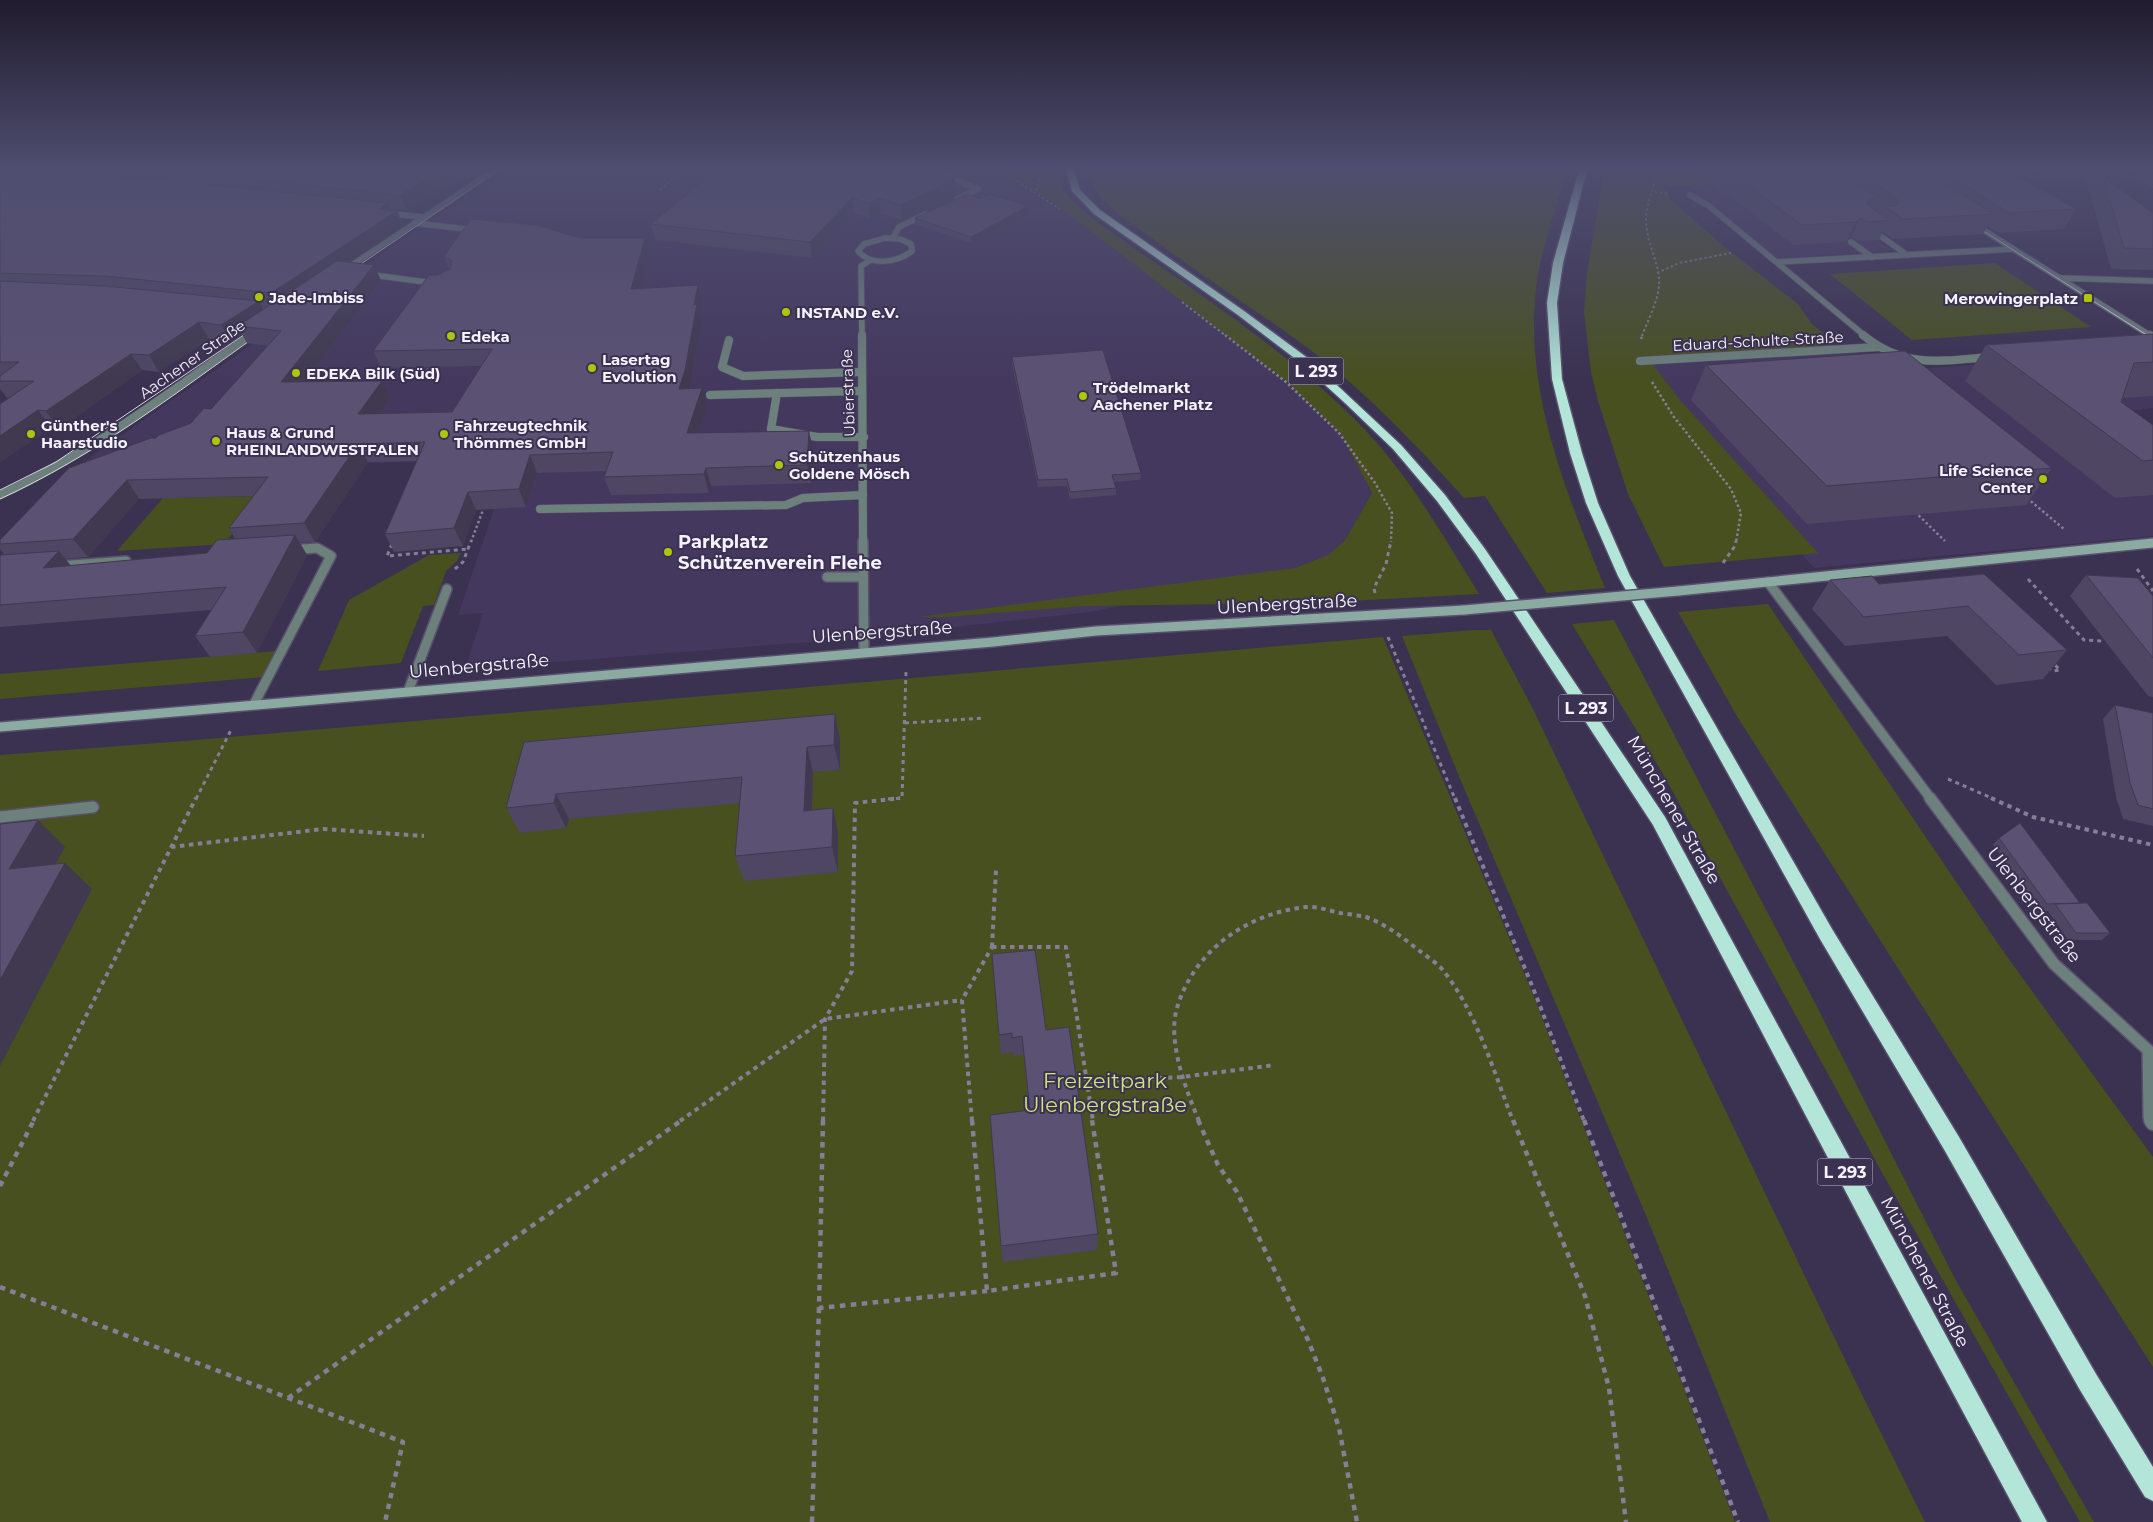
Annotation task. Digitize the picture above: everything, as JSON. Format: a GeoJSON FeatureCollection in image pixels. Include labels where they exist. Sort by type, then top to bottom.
{"type":"FeatureCollection","features":[{"type":"Feature","properties":{"kind":"highway","name":"Münchener Straße"},"geometry":{"type":"LineString","coordinates":[[1138,241],[1241,313],[1305,361],[1349,401],[1397,447],[1441,498],[1480,552],[1592,718],[1658,821],[1886,1248],[2036,1522]]}},
{"type":"Feature","properties":{"kind":"highway"},"geometry":{"type":"LineString","coordinates":[[1564,241],[1558,263],[1552,303],[1557,379],[1576,453],[1592,503],[1624,576],[1826,934],[1952,1144],[2088,1382],[2153,1489]]}},
{"type":"Feature","properties":{"kind":"street"},"geometry":{"type":"LineString","coordinates":[[388,241],[343,272],[428,281],[425,285],[431,288]]}},
{"type":"Feature","properties":{"kind":"street"},"geometry":{"type":"LineString","coordinates":[[873,241],[860,247],[860,254],[871,260],[903,258],[912,251],[911,244],[902,241]]}},
{"type":"Feature","properties":{"kind":"street","name":"Eduard-Schulte-Straße"},"geometry":{"type":"LineString","coordinates":[[1751,241],[1878,347],[1911,361],[1930,362],[1998,357]]}},
{"type":"Feature","properties":{"kind":"street"},"geometry":{"type":"LineString","coordinates":[[1888,241],[1907,255]]}},
{"type":"Feature","properties":{"kind":"street"},"geometry":{"type":"LineString","coordinates":[[2001,241],[2153,337]]}},
{"type":"Feature","properties":{"kind":"street"},"geometry":{"type":"LineString","coordinates":[[1851,242],[1872,257]]}},
{"type":"Feature","properties":{"kind":"street"},"geometry":{"type":"LineString","coordinates":[[1776,262],[2013,249]]}},
{"type":"Feature","properties":{"kind":"street","name":"Ubierstraße"},"geometry":{"type":"LineString","coordinates":[[864,651],[864,437],[861,391],[861,266],[871,260]]}},
{"type":"Feature","properties":{"kind":"street"},"geometry":{"type":"LineString","coordinates":[[2060,278],[2153,281]]}},
{"type":"Feature","properties":{"kind":"street","name":"Aachener Straße"},"geometry":{"type":"LineString","coordinates":[[0,495],[76,455],[265,325]]}},
{"type":"Feature","properties":{"kind":"street"},"geometry":{"type":"LineString","coordinates":[[729,340],[722,367],[743,376],[861,372]]}},
{"type":"Feature","properties":{"kind":"street","name":"Eduard-Schulte-Straße"},"geometry":{"type":"LineString","coordinates":[[1640,361],[1878,347]]}},
{"type":"Feature","properties":{"kind":"street"},"geometry":{"type":"LineString","coordinates":[[1911,361],[1914,370]]}},
{"type":"Feature","properties":{"kind":"street"},"geometry":{"type":"LineString","coordinates":[[710,395],[861,391]]}},
{"type":"Feature","properties":{"kind":"street"},"geometry":{"type":"LineString","coordinates":[[777,393],[771,429],[792,435],[821,438],[864,437]]}},
{"type":"Feature","properties":{"kind":"street"},"geometry":{"type":"LineString","coordinates":[[540,509],[786,505],[803,498],[863,495]]}},
{"type":"Feature","properties":{"kind":"street","name":"Ulenbergstraße"},"geometry":{"type":"LineString","coordinates":[[0,727],[409,689],[1095,632],[1380,617],[1464,610],[1678,591],[2153,543]]}},
{"type":"Feature","properties":{"kind":"street"},"geometry":{"type":"LineString","coordinates":[[249,704],[331,556],[317,548],[277,550]]}},
{"type":"Feature","properties":{"kind":"street"},"geometry":{"type":"LineString","coordinates":[[50,566],[139,560]]}},
{"type":"Feature","properties":{"kind":"street"},"geometry":{"type":"LineString","coordinates":[[827,577],[863,577]]}},
{"type":"Feature","properties":{"kind":"street","name":"Ulenbergstraße"},"geometry":{"type":"LineString","coordinates":[[1768,582],[2054,964],[2148,1050],[2149,1117],[2153,1123]]}},
{"type":"Feature","properties":{"kind":"street"},"geometry":{"type":"LineString","coordinates":[[409,689],[447,589]]}},
{"type":"Feature","properties":{"kind":"street"},"geometry":{"type":"LineString","coordinates":[[0,817],[93,807]]}},
{"type":"Feature","properties":{"kind":"path"},"geometry":{"type":"LineString","coordinates":[[1648,241],[1659,280],[1642,338],[1640,361],[1674,417],[1730,489],[1741,513],[1735,546],[1721,565],[1737,585]]}},
{"type":"Feature","properties":{"kind":"path"},"geometry":{"type":"LineString","coordinates":[[1657,273],[1678,263],[1718,254],[1761,249]]}},
{"type":"Feature","properties":{"kind":"path"},"geometry":{"type":"LineString","coordinates":[[1177,298],[1286,382],[1339,433],[1375,483],[1392,513],[1392,536],[1386,564],[1374,588],[1380,617],[1537,998],[1738,1522]]}},
{"type":"Feature","properties":{"kind":"path"},"geometry":{"type":"LineString","coordinates":[[424,375],[430,367]]}},
{"type":"Feature","properties":{"kind":"path"},"geometry":{"type":"LineString","coordinates":[[2021,493],[2090,550]]}},
{"type":"Feature","properties":{"kind":"path"},"geometry":{"type":"LineString","coordinates":[[1910,508],[1968,562]]}},
{"type":"Feature","properties":{"kind":"path"},"geometry":{"type":"LineString","coordinates":[[447,589],[446,586],[452,572],[463,562],[483,510]]}},
{"type":"Feature","properties":{"kind":"path"},"geometry":{"type":"LineString","coordinates":[[395,539],[387,556],[468,549]]}},
{"type":"Feature","properties":{"kind":"path"},"geometry":{"type":"LineString","coordinates":[[2009,558],[2084,640],[2103,641]]}},
{"type":"Feature","properties":{"kind":"path"},"geometry":{"type":"LineString","coordinates":[[288,1398],[826,1019],[852,971],[855,803],[902,798],[908,648]]}},
{"type":"Feature","properties":{"kind":"path"},"geometry":{"type":"LineString","coordinates":[[2046,665],[2053,671],[2060,670],[2047,657]]}},
{"type":"Feature","properties":{"kind":"path"},"geometry":{"type":"LineString","coordinates":[[0,1186],[171,848],[249,704]]}},
{"type":"Feature","properties":{"kind":"path"},"geometry":{"type":"LineString","coordinates":[[905,723],[984,718]]}},
{"type":"Feature","properties":{"kind":"path"},"geometry":{"type":"LineString","coordinates":[[1944,777],[2034,817],[2153,845]]}},
{"type":"Feature","properties":{"kind":"path"},"geometry":{"type":"LineString","coordinates":[[171,848],[323,829],[424,836]]}},
{"type":"Feature","properties":{"kind":"path"},"geometry":{"type":"LineString","coordinates":[[987,1291],[962,1000],[992,947],[996,869]]}},
{"type":"Feature","properties":{"kind":"path"},"geometry":{"type":"LineString","coordinates":[[1357,1522],[1339,1428],[1324,1378],[1308,1340],[1237,1192],[1218,1165],[1197,1118],[1182,1076],[1175,1028],[1177,1008],[1195,968],[1221,941],[1238,928],[1253,921],[1272,914],[1308,907],[1356,915],[1396,932],[1440,967],[1466,1006],[1584,1296],[1609,1388],[1626,1522]]}},
{"type":"Feature","properties":{"kind":"path"},"geometry":{"type":"LineString","coordinates":[[819,1308],[987,1291],[1116,1273],[1066,947],[992,947]]}},
{"type":"Feature","properties":{"kind":"path"},"geometry":{"type":"LineString","coordinates":[[826,1019],[962,1000]]}},
{"type":"Feature","properties":{"kind":"path"},"geometry":{"type":"LineString","coordinates":[[812,1522],[826,1019]]}},
{"type":"Feature","properties":{"kind":"path"},"geometry":{"type":"LineString","coordinates":[[1087,1082],[1182,1076],[1275,1065]]}},
{"type":"Feature","properties":{"kind":"path"},"geometry":{"type":"LineString","coordinates":[[0,1287],[403,1442],[385,1522]]}},
{"type":"Feature","properties":{"kind":"shaded area"},"geometry":{"type":"Polygon","coordinates":[[[400,241],[1103,241],[1287,382],[1341,434],[1372,493],[1345,540],[1328,555],[1295,568],[1091,612],[848,639],[465,669],[483,613],[458,615],[511,459],[69,472],[400,241]]]}},
{"type":"Feature","properties":{"kind":"shaded area"},"geometry":{"type":"Polygon","coordinates":[[[1756,241],[1878,241],[1891,250],[1778,259],[1756,241]]]}},
{"type":"Feature","properties":{"kind":"shaded area"},"geometry":{"type":"Polygon","coordinates":[[[1841,350],[1927,368],[2153,352],[2153,408],[2129,411],[2153,469],[2153,536],[1814,568],[1668,403],[1638,361],[1841,350]]]}},
{"type":"Feature","properties":{"kind":"green space"},"geometry":{"type":"Polygon","coordinates":[[[1103,241],[1124,241],[1269,345],[1336,401],[1367,432],[1399,470],[1427,510],[1479,594],[1312,603],[1083,606],[947,617],[917,617],[1295,568],[1328,555],[1345,540],[1372,493],[1341,434],[1287,382],[1103,241]]]}},
{"type":"Feature","properties":{"kind":"green space"},"geometry":{"type":"Polygon","coordinates":[[[1156,241],[1546,241],[1535,299],[1534,337],[1537,374],[1544,411],[1564,483],[1605,588],[1547,593],[1485,496],[1464,498],[1412,441],[1337,371],[1298,341],[1156,241]]]}},
{"type":"Feature","properties":{"kind":"green space"},"geometry":{"type":"Polygon","coordinates":[[[1592,241],[1718,241],[1798,304],[1812,324],[1834,342],[1831,346],[1648,358],[1679,399],[1818,553],[1664,567],[1628,494],[1598,401],[1591,372],[1584,312],[1587,273],[1592,241]]]}},
{"type":"Feature","properties":{"kind":"green space"},"geometry":{"type":"Polygon","coordinates":[[[1995,263],[2091,327],[1912,340],[1830,274],[1995,263]]]}},
{"type":"Feature","properties":{"kind":"green space"},"geometry":{"type":"Polygon","coordinates":[[[258,496],[225,544],[117,551],[163,498],[258,496]]]}},
{"type":"Feature","properties":{"kind":"green space"},"geometry":{"type":"Polygon","coordinates":[[[461,553],[457,561],[446,571],[434,605],[423,606],[401,663],[318,671],[349,600],[429,555],[461,553]]]}},
{"type":"Feature","properties":{"kind":"green space"},"geometry":{"type":"Polygon","coordinates":[[[1768,604],[2005,954],[2153,1157],[2153,1367],[1738,718],[1678,612],[1768,604]]]}},
{"type":"Feature","properties":{"kind":"green space"},"geometry":{"type":"Polygon","coordinates":[[[1614,620],[1814,1001],[1954,1277],[2094,1522],[2080,1522],[1890,1187],[1663,774],[1572,624],[1614,620]]]}},
{"type":"Feature","properties":{"kind":"green space"},"geometry":{"type":"Polygon","coordinates":[[[1491,630],[1531,705],[1849,1368],[1925,1522],[1770,1522],[1645,1213],[1458,774],[1402,636],[1491,630]]]}},
{"type":"Feature","properties":{"kind":"green space","name":"Freizeitpark Ulenbergstraße"},"geometry":{"type":"Polygon","coordinates":[[[1383,637],[1534,997],[1735,1522],[0,1522],[0,755],[185,741],[1383,637]]]}},
{"type":"Feature","properties":{"kind":"green space"},"geometry":{"type":"Polygon","coordinates":[[[277,651],[264,677],[0,699],[0,674],[277,651]]]}},
{"type":"Feature","properties":{"kind":"building"},"geometry":{"type":"Polygon","coordinates":[[[0,241],[351,241],[271,293],[105,276],[0,273],[0,241]]]}},
{"type":"Feature","properties":{"kind":"building"},"geometry":{"type":"Polygon","coordinates":[[[455,241],[644,241],[631,289],[698,285],[694,305],[697,304],[685,370],[679,389],[702,388],[687,433],[809,431],[807,465],[706,468],[704,474],[604,477],[613,452],[530,455],[519,489],[468,492],[454,528],[385,534],[425,442],[358,444],[304,523],[229,528],[268,477],[127,480],[73,539],[0,544],[0,540],[69,468],[151,438],[156,438],[159,435],[191,423],[204,408],[211,409],[281,331],[238,326],[337,261],[374,265],[281,382],[382,381],[358,414],[452,412],[492,349],[373,351],[429,275],[438,275],[450,269],[452,261],[444,256],[455,241]]]}},
{"type":"Feature","properties":{"kind":"building"},"geometry":{"type":"Polygon","coordinates":[[[2122,241],[2153,241],[2153,249],[2124,248],[2122,241]]]}},
{"type":"Feature","properties":{"kind":"building"},"geometry":{"type":"Polygon","coordinates":[[[0,281],[105,286],[259,301],[221,325],[199,322],[149,355],[131,354],[46,411],[38,410],[0,436],[0,404],[34,381],[0,381],[0,376],[19,362],[0,362],[0,281]]]}},
{"type":"Feature","properties":{"kind":"building"},"geometry":{"type":"Polygon","coordinates":[[[2153,334],[2153,362],[2134,363],[2121,402],[2153,425],[2153,460],[2143,461],[1986,345],[2153,334]]]}},
{"type":"Feature","properties":{"kind":"building"},"geometry":{"type":"Polygon","coordinates":[[[1103,350],[1141,473],[1112,475],[1116,488],[1070,492],[1067,479],[1038,480],[1012,357],[1103,350]]]}},
{"type":"Feature","properties":{"kind":"building"},"geometry":{"type":"Polygon","coordinates":[[[1905,351],[2052,468],[1827,486],[1706,365],[1905,351]]]}},
{"type":"Feature","properties":{"kind":"building"},"geometry":{"type":"Polygon","coordinates":[[[295,535],[243,632],[195,636],[226,587],[0,605],[0,555],[59,551],[43,568],[207,553],[217,540],[295,535]]]}},
{"type":"Feature","properties":{"kind":"building"},"geometry":{"type":"Polygon","coordinates":[[[1984,574],[2067,650],[2019,655],[1968,606],[1864,617],[1830,580],[1872,576],[1879,584],[1984,574]]]}},
{"type":"Feature","properties":{"kind":"building"},"geometry":{"type":"Polygon","coordinates":[[[2086,575],[2138,578],[2153,596],[2153,658],[2086,575]]]}},
{"type":"Feature","properties":{"kind":"building"},"geometry":{"type":"Polygon","coordinates":[[[2115,705],[2153,713],[2153,809],[2138,805],[2130,783],[2115,705]]]}},
{"type":"Feature","properties":{"kind":"building"},"geometry":{"type":"Polygon","coordinates":[[[835,714],[834,745],[807,747],[804,811],[833,808],[832,847],[735,856],[742,777],[556,794],[554,803],[506,808],[524,742],[835,714]]]}},
{"type":"Feature","properties":{"kind":"building"},"geometry":{"type":"Polygon","coordinates":[[[38,820],[9,869],[65,863],[0,980],[0,824],[38,820]]]}},
{"type":"Feature","properties":{"kind":"building"},"geometry":{"type":"Polygon","coordinates":[[[2020,823],[2080,903],[2047,904],[1999,838],[2020,823]]]}},
{"type":"Feature","properties":{"kind":"building"},"geometry":{"type":"Polygon","coordinates":[[[2087,903],[2110,933],[2076,933],[2055,904],[2087,903]]]}},
{"type":"Feature","properties":{"kind":"building"},"geometry":{"type":"Polygon","coordinates":[[[1035,950],[1046,1030],[1069,1027],[1098,1234],[1001,1246],[990,1115],[1030,1110],[1022,1036],[1012,1038],[1012,1033],[999,1035],[992,954],[1035,950]]]}},
{"type":"Feature","properties":{"kind":"tram line"},"geometry":{"type":"LineString","coordinates":[[349,272],[395,241]]}},
{"type":"Feature","properties":{"kind":"tram line"},"geometry":{"type":"LineString","coordinates":[[1999,241],[2153,339]]}},
{"type":"Feature","properties":{"kind":"tram line"},"geometry":{"type":"LineString","coordinates":[[0,490],[56,462],[254,328]]}},
{"type":"Feature","properties":{"kind":"tram line"},"geometry":{"type":"LineString","coordinates":[[0,499],[35,482],[101,444],[259,334]]}},
{"type":"Feature","properties":{"kind":"place","name":"Jade-Imbiss"},"geometry":{"type":"Point","coordinates":[259,297]}},
{"type":"Feature","properties":{"kind":"place","name":"Merowingerplatz"},"geometry":{"type":"Point","coordinates":[2088,298]}},
{"type":"Feature","properties":{"kind":"place","name":"INSTAND e.V."},"geometry":{"type":"Point","coordinates":[786,312]}},
{"type":"Feature","properties":{"kind":"place","name":"Edeka"},"geometry":{"type":"Point","coordinates":[451,336]}},
{"type":"Feature","properties":{"kind":"place","name":"Lasertag Evolution"},"geometry":{"type":"Point","coordinates":[592,368]}},
{"type":"Feature","properties":{"kind":"place","name":"EDEKA Bilk (Süd)"},"geometry":{"type":"Point","coordinates":[296,373]}},
{"type":"Feature","properties":{"kind":"place","name":"Trödelmarkt Aachener Platz"},"geometry":{"type":"Point","coordinates":[1083,396]}},
{"type":"Feature","properties":{"kind":"place","name":"Günther's Haarstudio"},"geometry":{"type":"Point","coordinates":[31,434]}},
{"type":"Feature","properties":{"kind":"place","name":"Fahrzeugtechnik Thömmes GmbH"},"geometry":{"type":"Point","coordinates":[444,434]}},
{"type":"Feature","properties":{"kind":"place","name":"Haus & Grund RHEINLANDWESTFALEN"},"geometry":{"type":"Point","coordinates":[216,441]}},
{"type":"Feature","properties":{"kind":"place","name":"Schützenhaus Goldene Mösch"},"geometry":{"type":"Point","coordinates":[779,465]}},
{"type":"Feature","properties":{"kind":"place","name":"Life Science Center"},"geometry":{"type":"Point","coordinates":[2043,479]}},
{"type":"Feature","properties":{"kind":"place","name":"Parkplatz Schützenverein Flehe"},"geometry":{"type":"Point","coordinates":[668,552]}}]}
